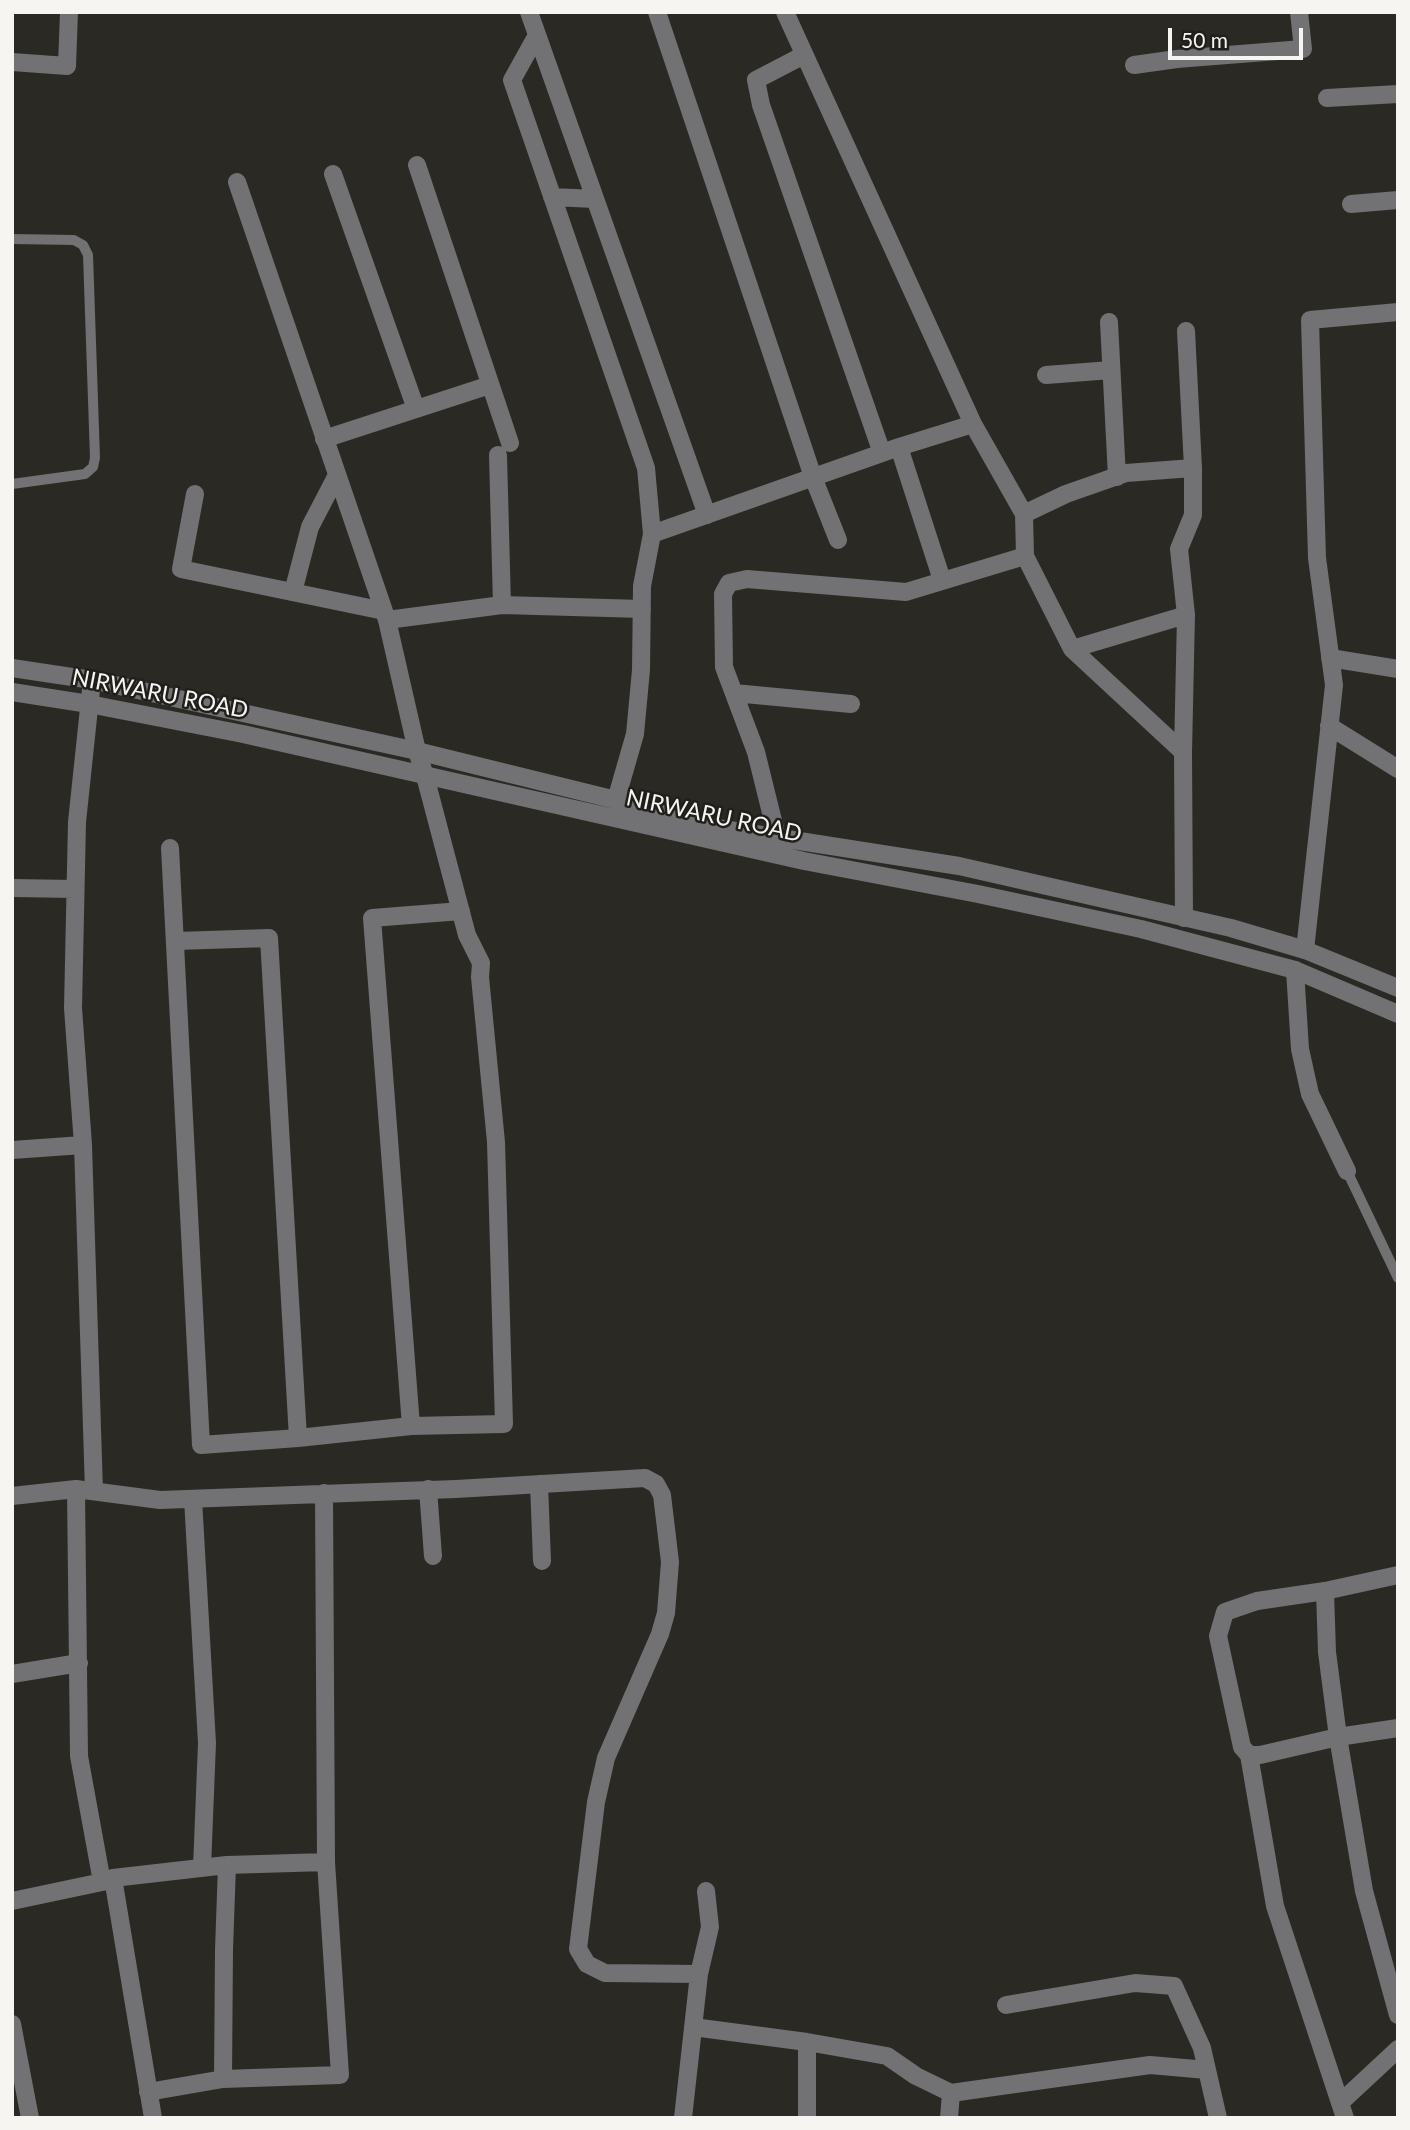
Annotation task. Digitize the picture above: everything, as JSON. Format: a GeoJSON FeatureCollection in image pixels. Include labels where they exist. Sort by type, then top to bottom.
{"type":"FeatureCollection","features":[{"type":"Feature","properties":{"kind":"street"},"geometry":{"type":"LineString","coordinates":[[12,62],[67,66],[69,12]]}},
{"type":"Feature","properties":{"kind":"street"},"geometry":{"type":"LineString","coordinates":[[529,12],[707,515]]}},
{"type":"Feature","properties":{"kind":"street"},"geometry":{"type":"LineString","coordinates":[[657,12],[813,477],[838,540]]}},
{"type":"Feature","properties":{"kind":"street"},"geometry":{"type":"LineString","coordinates":[[785,12],[973,424],[1024,514],[1025,556],[1072,649],[1183,752]]}},
{"type":"Feature","properties":{"kind":"street"},"geometry":{"type":"LineString","coordinates":[[1134,65],[1303,49],[1299,12]]}},
{"type":"Feature","properties":{"kind":"street"},"geometry":{"type":"LineString","coordinates":[[537,35],[512,80],[646,468],[652,534],[642,586],[641,670],[635,734],[616,800]]}},
{"type":"Feature","properties":{"kind":"street"},"geometry":{"type":"LineString","coordinates":[[804,55],[757,80],[761,105],[942,580]]}},
{"type":"Feature","properties":{"kind":"street"},"geometry":{"type":"LineString","coordinates":[[1327,98],[1398,94]]}},
{"type":"Feature","properties":{"kind":"street"},"geometry":{"type":"LineString","coordinates":[[416,165],[490,386],[504,449],[502,605]]}},
{"type":"Feature","properties":{"kind":"street"},"geometry":{"type":"LineString","coordinates":[[333,174],[416,409]]}},
{"type":"Feature","properties":{"kind":"street"},"geometry":{"type":"LineString","coordinates":[[170,848],[201,1445],[411,1426],[504,1424],[496,1142],[480,977],[481,963],[467,935],[417,751],[385,616],[237,181]]}},
{"type":"Feature","properties":{"kind":"street"},"geometry":{"type":"LineString","coordinates":[[552,197],[595,199]]}},
{"type":"Feature","properties":{"kind":"street"},"geometry":{"type":"LineString","coordinates":[[1351,204],[1398,200]]}},
{"type":"Feature","properties":{"kind":"street"},"geometry":{"type":"LineString","coordinates":[[1347,1171],[1310,1094],[1300,1049],[1296,971],[1304,949],[1334,685],[1317,558],[1310,320],[1398,312]]}},
{"type":"Feature","properties":{"kind":"street"},"geometry":{"type":"LineString","coordinates":[[1109,322],[1117,477]]}},
{"type":"Feature","properties":{"kind":"street"},"geometry":{"type":"LineString","coordinates":[[1184,918],[1186,615],[1179,549],[1193,514],[1186,331]]}},
{"type":"Feature","properties":{"kind":"street"},"geometry":{"type":"LineString","coordinates":[[1046,375],[1111,370]]}},
{"type":"Feature","properties":{"kind":"street"},"geometry":{"type":"LineString","coordinates":[[324,439],[490,386]]}},
{"type":"Feature","properties":{"kind":"street"},"geometry":{"type":"LineString","coordinates":[[652,534],[973,424]]}},
{"type":"Feature","properties":{"kind":"street"},"geometry":{"type":"LineString","coordinates":[[1024,514],[1066,494],[1126,473],[1193,468]]}},
{"type":"Feature","properties":{"kind":"street"},"geometry":{"type":"LineString","coordinates":[[293,592],[310,527],[337,475]]}},
{"type":"Feature","properties":{"kind":"street"},"geometry":{"type":"LineString","coordinates":[[195,494],[181,569],[293,592],[385,616],[502,605],[642,609]]}},
{"type":"Feature","properties":{"kind":"street"},"geometry":{"type":"LineString","coordinates":[[777,837],[755,752],[724,667],[723,594],[729,583],[747,579],[906,592],[1025,556]]}},
{"type":"Feature","properties":{"kind":"street"},"geometry":{"type":"LineString","coordinates":[[1072,649],[1186,615]]}},
{"type":"Feature","properties":{"kind":"street"},"geometry":{"type":"LineString","coordinates":[[1330,658],[1398,669]]}},
{"type":"Feature","properties":{"kind":"street","name":"NIRWARU ROAD"},"geometry":{"type":"LineString","coordinates":[[12,668],[92,680],[417,751],[616,800],[710,827],[959,866],[1231,928],[1304,949],[1398,988]]}},
{"type":"Feature","properties":{"kind":"street"},"geometry":{"type":"LineString","coordinates":[[92,680],[77,822],[73,1008],[83,1145],[85,1490],[79,1756],[107,1880],[153,2118]]}},
{"type":"Feature","properties":{"kind":"street","name":"NIRWARU ROAD"},"geometry":{"type":"LineString","coordinates":[[12,692],[243,734],[804,861],[1141,929],[1296,971],[1398,1014]]}},
{"type":"Feature","properties":{"kind":"street"},"geometry":{"type":"LineString","coordinates":[[734,693],[851,705]]}},
{"type":"Feature","properties":{"kind":"street"},"geometry":{"type":"LineString","coordinates":[[1329,726],[1398,769]]}},
{"type":"Feature","properties":{"kind":"street"},"geometry":{"type":"LineString","coordinates":[[12,888],[75,889]]}},
{"type":"Feature","properties":{"kind":"street"},"geometry":{"type":"LineString","coordinates":[[411,1426],[372,918],[461,911]]}},
{"type":"Feature","properties":{"kind":"street"},"geometry":{"type":"LineString","coordinates":[[176,942],[269,938],[298,1438]]}},
{"type":"Feature","properties":{"kind":"street"},"geometry":{"type":"LineString","coordinates":[[12,1150],[83,1145]]}},
{"type":"Feature","properties":{"kind":"street"},"geometry":{"type":"LineString","coordinates":[[12,1496],[85,1490],[160,1500],[645,1478],[656,1484],[662,1495],[670,1562],[666,1613],[660,1634],[606,1758],[596,1802],[578,1949],[587,1964],[605,1973],[699,1974]]}},
{"type":"Feature","properties":{"kind":"street"},"geometry":{"type":"LineString","coordinates":[[539,1484],[542,1561]]}},
{"type":"Feature","properties":{"kind":"street"},"geometry":{"type":"LineString","coordinates":[[428,1489],[433,1556]]}},
{"type":"Feature","properties":{"kind":"street"},"geometry":{"type":"LineString","coordinates":[[148,2092],[223,2079],[340,2075],[326,1862],[324,1493]]}},
{"type":"Feature","properties":{"kind":"street"},"geometry":{"type":"LineString","coordinates":[[192,1499],[206,1743],[202,1868]]}},
{"type":"Feature","properties":{"kind":"street"},"geometry":{"type":"LineString","coordinates":[[1398,1575],[1325,1591],[1257,1601],[1225,1612],[1218,1636],[1242,1747],[1249,1755],[1275,1906],[1343,2110],[1398,2049]]}},
{"type":"Feature","properties":{"kind":"street"},"geometry":{"type":"LineString","coordinates":[[1325,1591],[1327,1652],[1338,1737],[1364,1891],[1398,2015]]}},
{"type":"Feature","properties":{"kind":"street"},"geometry":{"type":"LineString","coordinates":[[12,1674],[79,1663]]}},
{"type":"Feature","properties":{"kind":"street"},"geometry":{"type":"LineString","coordinates":[[1249,1755],[1398,1728]]}},
{"type":"Feature","properties":{"kind":"street"},"geometry":{"type":"LineString","coordinates":[[12,1901],[107,1880],[202,1868],[326,1862]]}},
{"type":"Feature","properties":{"kind":"street"},"geometry":{"type":"LineString","coordinates":[[223,2079],[227,1865]]}},
{"type":"Feature","properties":{"kind":"street"},"geometry":{"type":"LineString","coordinates":[[683,2118],[699,1974],[710,1927],[706,1891]]}},
{"type":"Feature","properties":{"kind":"street"},"geometry":{"type":"LineString","coordinates":[[1006,2005],[1135,1983],[1174,1986],[1202,2048],[1218,2118]]}},
{"type":"Feature","properties":{"kind":"street"},"geometry":{"type":"LineString","coordinates":[[12,2024],[30,2118]]}},
{"type":"Feature","properties":{"kind":"street"},"geometry":{"type":"LineString","coordinates":[[693,2028],[807,2042],[887,2056],[916,2076],[951,2093],[1150,2065],[1207,2070]]}},
{"type":"Feature","properties":{"kind":"street"},"geometry":{"type":"LineString","coordinates":[[807,2042],[807,2118]]}},
{"type":"Feature","properties":{"kind":"street"},"geometry":{"type":"LineString","coordinates":[[948,2118],[951,2093]]}},
{"type":"Feature","properties":{"kind":"lane"},"geometry":{"type":"LineString","coordinates":[[12,239],[74,240],[83,245],[88,255],[95,458],[93,467],[85,474],[12,484]]}},
{"type":"Feature","properties":{"kind":"lane"},"geometry":{"type":"LineString","coordinates":[[1347,1171],[1398,1278]]}}]}
